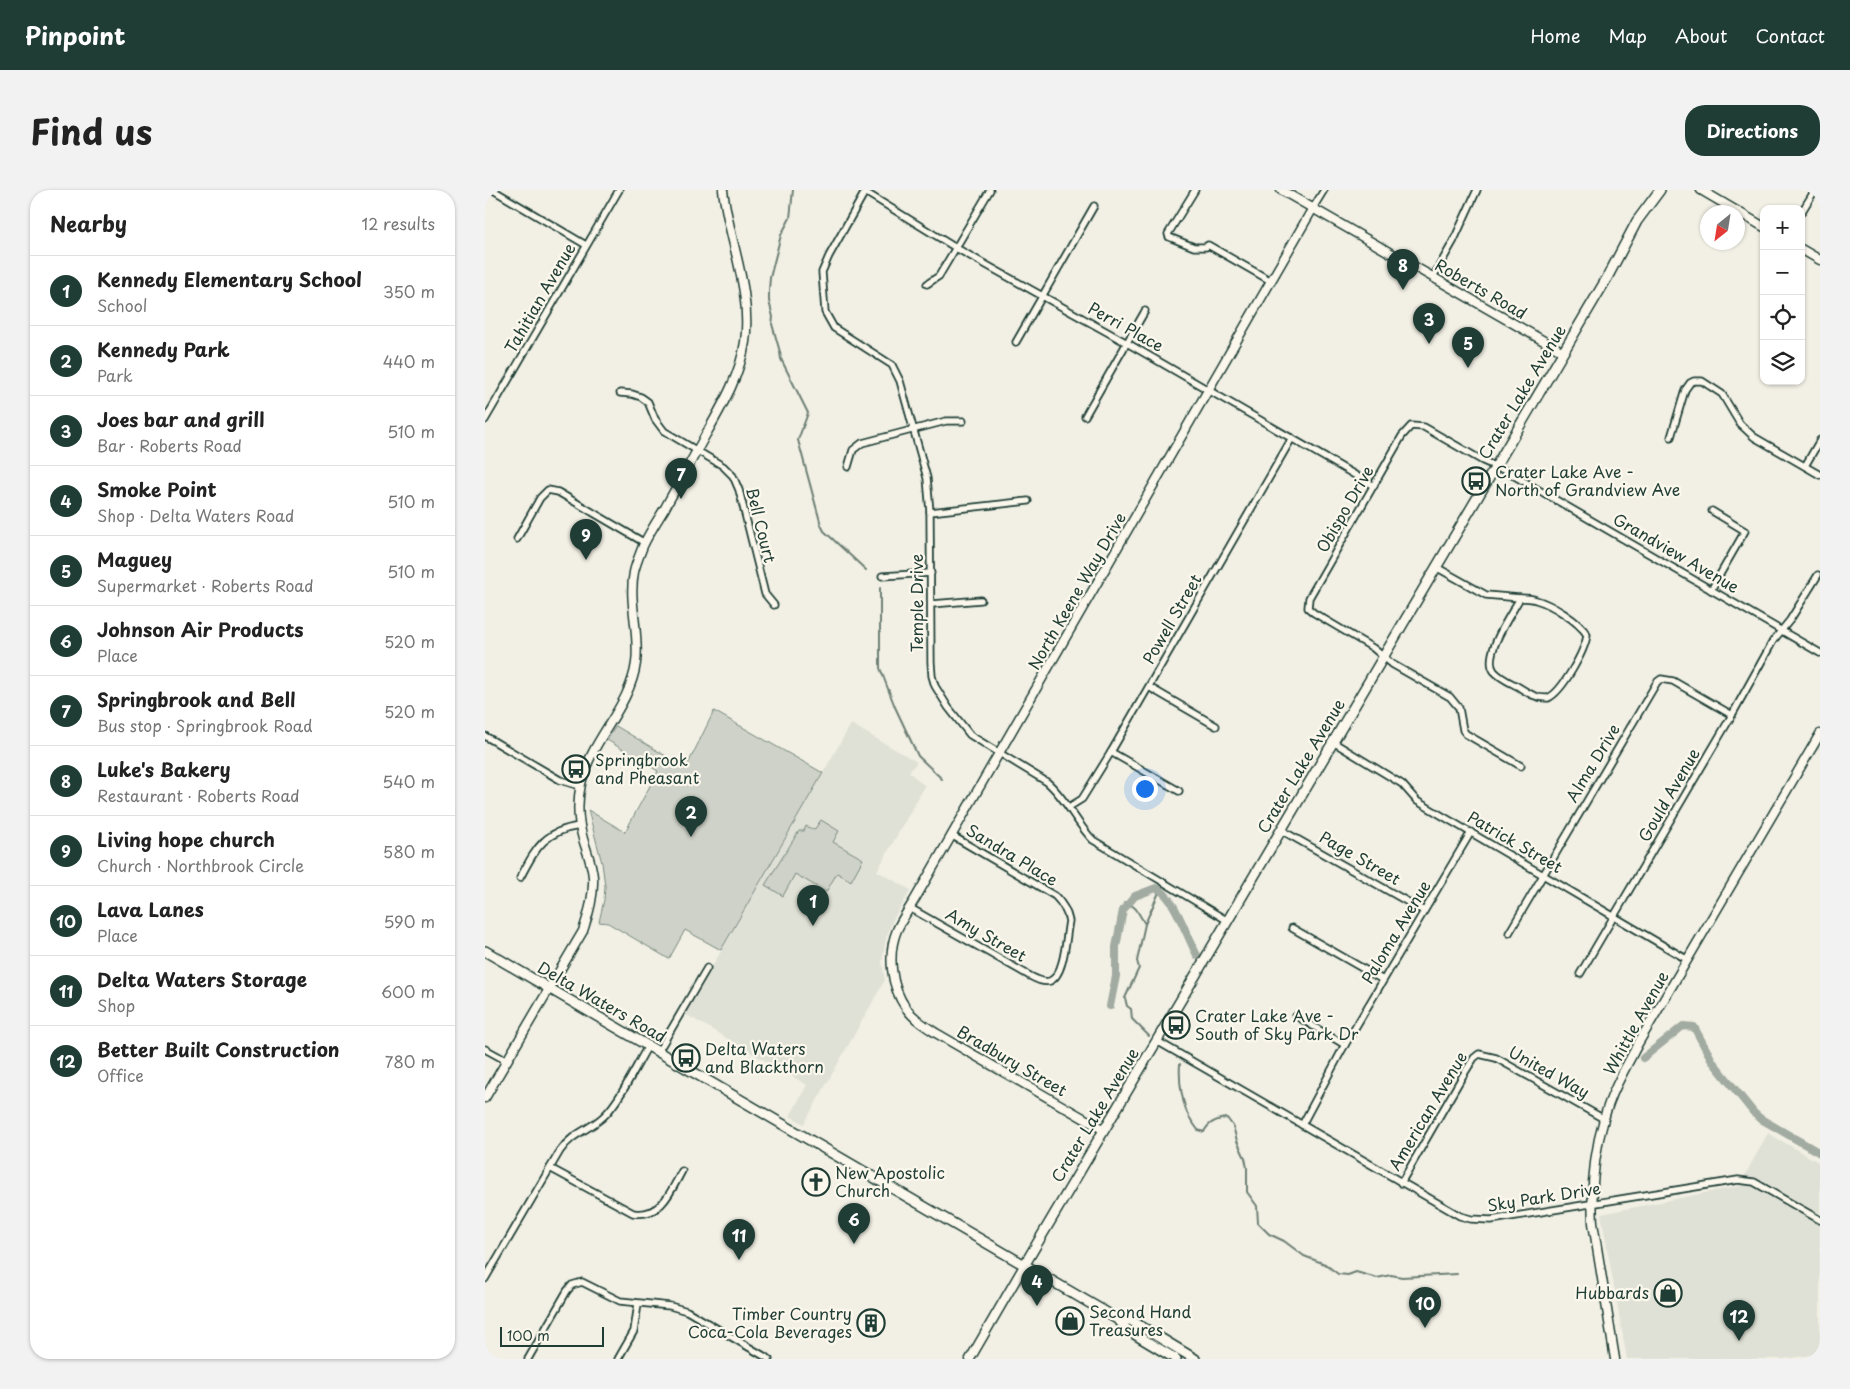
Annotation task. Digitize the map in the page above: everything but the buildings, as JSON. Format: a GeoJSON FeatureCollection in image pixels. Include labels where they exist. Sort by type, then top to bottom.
{"type":"FeatureCollection","features":[{"type":"Feature","properties":{"kind":"main road","name":"Crater Lake Avenue"},"geometry":{"type":"LineString","coordinates":[[1025,1264],[1607,278],[1637,221],[1660,190]]}},
{"type":"Feature","properties":{"kind":"main road","name":"Delta Waters Road"},"geometry":{"type":"LineString","coordinates":[[485,951],[1025,1264],[1119,1320],[1126,1329],[1176,1359]]}},
{"type":"Feature","properties":{"kind":"main road","name":"Delta Waters Road"},"geometry":{"type":"LineString","coordinates":[[1119,1320],[1132,1321],[1195,1359]]}},
{"type":"Feature","properties":{"kind":"street"},"geometry":{"type":"LineString","coordinates":[[493,190],[587,245]]}},
{"type":"Feature","properties":{"kind":"street","name":"Tahitian Avenue"},"geometry":{"type":"LineString","coordinates":[[485,420],[619,190]]}},
{"type":"Feature","properties":{"kind":"street"},"geometry":{"type":"LineString","coordinates":[[485,1098],[583,931],[589,912],[593,877],[590,859],[580,826],[579,805],[581,786],[587,764],[628,690],[633,676],[637,646],[633,583],[637,561],[735,379],[743,353],[747,316],[744,286],[728,222],[723,190]]}},
{"type":"Feature","properties":{"kind":"street"},"geometry":{"type":"LineString","coordinates":[[927,284],[939,276],[989,190]]}},
{"type":"Feature","properties":{"kind":"street"},"geometry":{"type":"LineString","coordinates":[[1195,190],[1168,234],[1169,237],[1194,247],[1206,247],[1208,245],[1271,281]]}},
{"type":"Feature","properties":{"kind":"street","name":"Roberts Road"},"geometry":{"type":"LineString","coordinates":[[1281,190],[1563,352]]}},
{"type":"Feature","properties":{"kind":"street","name":"North Keene Way Drive"},"geometry":{"type":"LineString","coordinates":[[910,1012],[902,1002],[895,984],[891,958],[895,937],[951,835],[1324,190]]}},
{"type":"Feature","properties":{"kind":"street"},"geometry":{"type":"LineString","coordinates":[[1433,277],[1453,242],[1477,190]]}},
{"type":"Feature","properties":{"kind":"street"},"geometry":{"type":"LineString","coordinates":[[1701,190],[1760,225]]}},
{"type":"Feature","properties":{"kind":"street"},"geometry":{"type":"LineString","coordinates":[[1805,206],[1815,190]]}},
{"type":"Feature","properties":{"kind":"street","name":"Perri Place"},"geometry":{"type":"LineString","coordinates":[[865,191],[956,248],[1127,343],[1374,486]]}},
{"type":"Feature","properties":{"kind":"street","name":"Temple Drive"},"geometry":{"type":"LineString","coordinates":[[865,191],[822,272],[825,312],[834,328],[893,365],[900,381],[927,478],[931,512],[931,662],[935,686],[948,707],[970,735],[1047,782],[1069,807],[1083,828],[1100,845],[1228,920]]}},
{"type":"Feature","properties":{"kind":"street"},"geometry":{"type":"LineString","coordinates":[[1016,342],[1094,206]]}},
{"type":"Feature","properties":{"kind":"street"},"geometry":{"type":"LineString","coordinates":[[1803,250],[1820,260]]}},
{"type":"Feature","properties":{"kind":"street"},"geometry":{"type":"LineString","coordinates":[[1085,416],[1145,311]]}},
{"type":"Feature","properties":{"kind":"street"},"geometry":{"type":"LineString","coordinates":[[1671,437],[1685,390],[1690,383],[1698,380],[1709,384],[1722,394],[1740,424],[1754,436],[1820,475]]}},
{"type":"Feature","properties":{"kind":"street","name":"Bell Court"},"geometry":{"type":"LineString","coordinates":[[620,393],[641,397],[648,402],[655,418],[664,431],[723,466],[733,476],[739,490],[765,594],[774,605]]}},
{"type":"Feature","properties":{"kind":"street"},"geometry":{"type":"LineString","coordinates":[[848,467],[853,450],[862,443],[946,420],[963,421]]}},
{"type":"Feature","properties":{"kind":"street","name":"Grandview Avenue"},"geometry":{"type":"LineString","coordinates":[[1411,426],[1423,428],[1483,461],[1506,471],[1820,653]]}},
{"type":"Feature","properties":{"kind":"street","name":"Obispo Drive"},"geometry":{"type":"LineString","coordinates":[[1383,657],[1373,648],[1314,613],[1308,608],[1308,602],[1402,436],[1411,426]]}},
{"type":"Feature","properties":{"kind":"street","name":"Powell Street"},"geometry":{"type":"LineString","coordinates":[[1069,807],[1082,799],[1111,752],[1292,438]]}},
{"type":"Feature","properties":{"kind":"street"},"geometry":{"type":"LineString","coordinates":[[1805,466],[1820,440]]}},
{"type":"Feature","properties":{"kind":"street"},"geometry":{"type":"LineString","coordinates":[[517,539],[541,498],[547,490],[552,490],[645,543]]}},
{"type":"Feature","properties":{"kind":"street"},"geometry":{"type":"LineString","coordinates":[[931,512],[1028,501]]}},
{"type":"Feature","properties":{"kind":"street"},"geometry":{"type":"LineString","coordinates":[[1711,590],[1745,531],[1712,511]]}},
{"type":"Feature","properties":{"kind":"street"},"geometry":{"type":"LineString","coordinates":[[1436,567],[1486,595],[1535,599],[1579,624],[1587,635],[1584,647],[1559,691],[1548,698],[1536,697],[1500,677],[1493,670],[1491,664],[1493,648],[1520,598]]}},
{"type":"Feature","properties":{"kind":"street"},"geometry":{"type":"LineString","coordinates":[[882,576],[931,573]]}},
{"type":"Feature","properties":{"kind":"street","name":"Gould Avenue"},"geometry":{"type":"LineString","coordinates":[[1580,974],[1732,715],[1773,641],[1791,620],[1818,575]]}},
{"type":"Feature","properties":{"kind":"street"},"geometry":{"type":"LineString","coordinates":[[932,604],[981,600]]}},
{"type":"Feature","properties":{"kind":"street"},"geometry":{"type":"LineString","coordinates":[[1383,657],[1450,697],[1459,708],[1463,730],[1466,734],[1521,766]]}},
{"type":"Feature","properties":{"kind":"street","name":"Alma Drive"},"geometry":{"type":"LineString","coordinates":[[1509,933],[1654,687],[1661,679],[1673,681],[1732,715]]}},
{"type":"Feature","properties":{"kind":"street"},"geometry":{"type":"LineString","coordinates":[[1149,687],[1216,726]]}},
{"type":"Feature","properties":{"kind":"street","name":"Whittle Avenue"},"geometry":{"type":"LineString","coordinates":[[1615,1359],[1593,1223],[1592,1204],[1593,1172],[1604,1118],[1613,1092],[1639,1042],[1820,734]]}},
{"type":"Feature","properties":{"kind":"street"},"geometry":{"type":"LineString","coordinates":[[485,736],[560,780],[581,786]]}},
{"type":"Feature","properties":{"kind":"street","name":"Patrick Street"},"geometry":{"type":"LineString","coordinates":[[1333,742],[1402,784],[1417,801],[1688,960]]}},
{"type":"Feature","properties":{"kind":"street"},"geometry":{"type":"LineString","coordinates":[[1111,752],[1179,791]]}},
{"type":"Feature","properties":{"kind":"street"},"geometry":{"type":"LineString","coordinates":[[520,878],[537,847],[546,838],[557,831],[580,826]]}},
{"type":"Feature","properties":{"kind":"street","name":"Page Street"},"geometry":{"type":"LineString","coordinates":[[1281,830],[1424,911]]}},
{"type":"Feature","properties":{"kind":"street","name":"Paloma Avenue"},"geometry":{"type":"LineString","coordinates":[[1302,1125],[1345,1045],[1471,832]]}},
{"type":"Feature","properties":{"kind":"street","name":"Sandra Place"},"geometry":{"type":"LineString","coordinates":[[951,835],[1055,896],[1061,902],[1069,921],[1062,965],[1058,973],[1050,981]]}},
{"type":"Feature","properties":{"kind":"street","name":"Amy Street"},"geometry":{"type":"LineString","coordinates":[[910,908],[1030,976],[1050,981]]}},
{"type":"Feature","properties":{"kind":"street"},"geometry":{"type":"LineString","coordinates":[[1292,928],[1383,980]]}},
{"type":"Feature","properties":{"kind":"street"},"geometry":{"type":"LineString","coordinates":[[658,1052],[707,968]]}},
{"type":"Feature","properties":{"kind":"street","name":"Bradbury Street"},"geometry":{"type":"LineString","coordinates":[[910,1012],[922,1024],[1104,1130]]}},
{"type":"Feature","properties":{"kind":"street"},"geometry":{"type":"LineString","coordinates":[[1297,1016],[1345,1045]]}},
{"type":"Feature","properties":{"kind":"street","name":"Sky Park Drive"},"geometry":{"type":"LineString","coordinates":[[1157,1041],[1459,1216],[1482,1221],[1745,1180],[1754,1182],[1820,1220]]}},
{"type":"Feature","properties":{"kind":"street"},"geometry":{"type":"LineString","coordinates":[[485,1279],[569,1139],[593,1125],[611,1108],[648,1046]]}},
{"type":"Feature","properties":{"kind":"street"},"geometry":{"type":"LineString","coordinates":[[485,1049],[507,1061]]}},
{"type":"Feature","properties":{"kind":"street","name":"United Way"},"geometry":{"type":"LineString","coordinates":[[1479,1054],[1496,1058],[1604,1118]]}},
{"type":"Feature","properties":{"kind":"street","name":"American Avenue"},"geometry":{"type":"LineString","coordinates":[[1401,1183],[1462,1077],[1474,1058],[1479,1054]]}},
{"type":"Feature","properties":{"kind":"street"},"geometry":{"type":"LineString","coordinates":[[550,1168],[633,1213],[639,1214],[651,1212],[661,1205],[682,1171]]}},
{"type":"Feature","properties":{"kind":"street","name":"Crater Lake Avenue"},"geometry":{"type":"LineString","coordinates":[[970,1359],[1025,1264]]}},
{"type":"Feature","properties":{"kind":"street"},"geometry":{"type":"LineString","coordinates":[[528,1359],[567,1291],[572,1285],[582,1282],[619,1301],[670,1306],[687,1311],[769,1359]]}},
{"type":"Feature","properties":{"kind":"street"},"geometry":{"type":"LineString","coordinates":[[618,1359],[634,1331],[638,1304]]}},
{"type":"Feature","properties":{"kind":"shaded area"},"geometry":{"type":"Polygon","coordinates":[[[714,711],[823,773],[721,950],[685,930],[669,959],[608,923],[599,922],[605,886],[602,863],[588,810],[625,832],[658,771],[607,740],[616,726],[686,768],[714,711]]]}},
{"type":"Feature","properties":{"kind":"shaded area"},"geometry":{"type":"Polygon","coordinates":[[[851,724],[917,762],[909,772],[925,786],[877,871],[911,890],[894,918],[886,938],[882,962],[885,980],[804,1124],[790,1116],[807,1085],[685,1014],[851,724]]]}},
{"type":"Feature","properties":{"kind":"shaded area"},"geometry":{"type":"Polygon","coordinates":[[[821,820],[839,831],[833,842],[863,859],[851,881],[837,873],[826,892],[795,874],[783,896],[765,885],[799,831],[804,831],[806,826],[814,830],[821,820]]]}},
{"type":"Feature","properties":{"kind":"shaded area"},"geometry":{"type":"Polygon","coordinates":[[[1768,1133],[1820,1163],[1820,1354],[1783,1359],[1627,1359],[1601,1214],[1739,1186],[1768,1133]]]}},
{"type":"Feature","properties":{"kind":"waterway"},"geometry":{"type":"LineString","coordinates":[[793,190],[790,218],[781,235],[770,278],[769,301],[773,317],[772,324],[781,359],[808,413],[798,440],[821,525],[824,531],[866,570]]}},
{"type":"Feature","properties":{"kind":"waterway"},"geometry":{"type":"LineString","coordinates":[[880,588],[880,668],[895,707],[918,756],[942,779]]}},
{"type":"Feature","properties":{"kind":"waterway"},"geometry":{"type":"LineString","coordinates":[[1110,1006],[1116,976],[1116,947],[1123,910],[1135,896],[1156,888],[1163,892],[1174,907],[1197,955]]}},
{"type":"Feature","properties":{"kind":"waterway"},"geometry":{"type":"LineString","coordinates":[[1145,924],[1160,890]]}},
{"type":"Feature","properties":{"kind":"waterway"},"geometry":{"type":"LineString","coordinates":[[1124,903],[1129,903],[1136,909],[1145,924],[1137,961],[1139,968],[1125,998],[1127,1006],[1131,1009],[1132,1019],[1149,1036]]}},
{"type":"Feature","properties":{"kind":"waterway"},"geometry":{"type":"LineString","coordinates":[[1643,1058],[1683,1026],[1694,1027],[1713,1062],[1754,1113],[1761,1119],[1820,1153]]}},
{"type":"Feature","properties":{"kind":"waterway"},"geometry":{"type":"LineString","coordinates":[[1180,1064],[1184,1104],[1188,1115],[1198,1130],[1204,1132],[1213,1122],[1227,1118],[1233,1126],[1237,1141],[1245,1158],[1247,1192],[1257,1206],[1258,1223],[1269,1234],[1284,1241],[1304,1256],[1325,1264],[1338,1274],[1348,1275],[1356,1272],[1377,1278],[1391,1275],[1402,1277],[1457,1274]]}},
{"type":"Feature","properties":{"kind":"place","name":"Luke's Bakery"},"geometry":{"type":"Point","coordinates":[1403,290]}},
{"type":"Feature","properties":{"kind":"place","name":"Joes bar and grill"},"geometry":{"type":"Point","coordinates":[1429,344]}},
{"type":"Feature","properties":{"kind":"place","name":"Maguey"},"geometry":{"type":"Point","coordinates":[1468,368]}},
{"type":"Feature","properties":{"kind":"place","name":"Crater Lake Ave - North of Grandview Ave"},"geometry":{"type":"Point","coordinates":[1476,481]}},
{"type":"Feature","properties":{"kind":"place","name":"Springbrook and Bell"},"geometry":{"type":"Point","coordinates":[681,499]}},
{"type":"Feature","properties":{"kind":"place","name":"Living hope church"},"geometry":{"type":"Point","coordinates":[586,560]}},
{"type":"Feature","properties":{"kind":"place","name":"Springbrook and Pheasant"},"geometry":{"type":"Point","coordinates":[576,769]}},
{"type":"Feature","properties":{"kind":"place","name":"Kennedy Park"},"geometry":{"type":"Point","coordinates":[691,837]}},
{"type":"Feature","properties":{"kind":"place","name":"Kennedy Elementary School"},"geometry":{"type":"Point","coordinates":[813,926]}},
{"type":"Feature","properties":{"kind":"place","name":"Crater Lake Ave - South of Sky Park Dr"},"geometry":{"type":"Point","coordinates":[1176,1025]}},
{"type":"Feature","properties":{"kind":"place","name":"Delta Waters and Blackthorn"},"geometry":{"type":"Point","coordinates":[686,1058]}},
{"type":"Feature","properties":{"kind":"place","name":"New Apostolic Church"},"geometry":{"type":"Point","coordinates":[816,1182]}},
{"type":"Feature","properties":{"kind":"place","name":"Johnson Air Products"},"geometry":{"type":"Point","coordinates":[854,1244]}},
{"type":"Feature","properties":{"kind":"place","name":"Delta Waters Storage"},"geometry":{"type":"Point","coordinates":[739,1260]}},
{"type":"Feature","properties":{"kind":"place","name":"Hubbards"},"geometry":{"type":"Point","coordinates":[1668,1293]}},
{"type":"Feature","properties":{"kind":"place","name":"Smoke Point"},"geometry":{"type":"Point","coordinates":[1037,1306]}},
{"type":"Feature","properties":{"kind":"place","name":"Second Hand Treasures"},"geometry":{"type":"Point","coordinates":[1070,1321]}},
{"type":"Feature","properties":{"kind":"place","name":"Timber Country Coca-Cola Beverages"},"geometry":{"type":"Point","coordinates":[871,1323]}},
{"type":"Feature","properties":{"kind":"place","name":"Lava Lanes"},"geometry":{"type":"Point","coordinates":[1425,1328]}},
{"type":"Feature","properties":{"kind":"place","name":"Better Built Construction"},"geometry":{"type":"Point","coordinates":[1739,1341]}}]}
